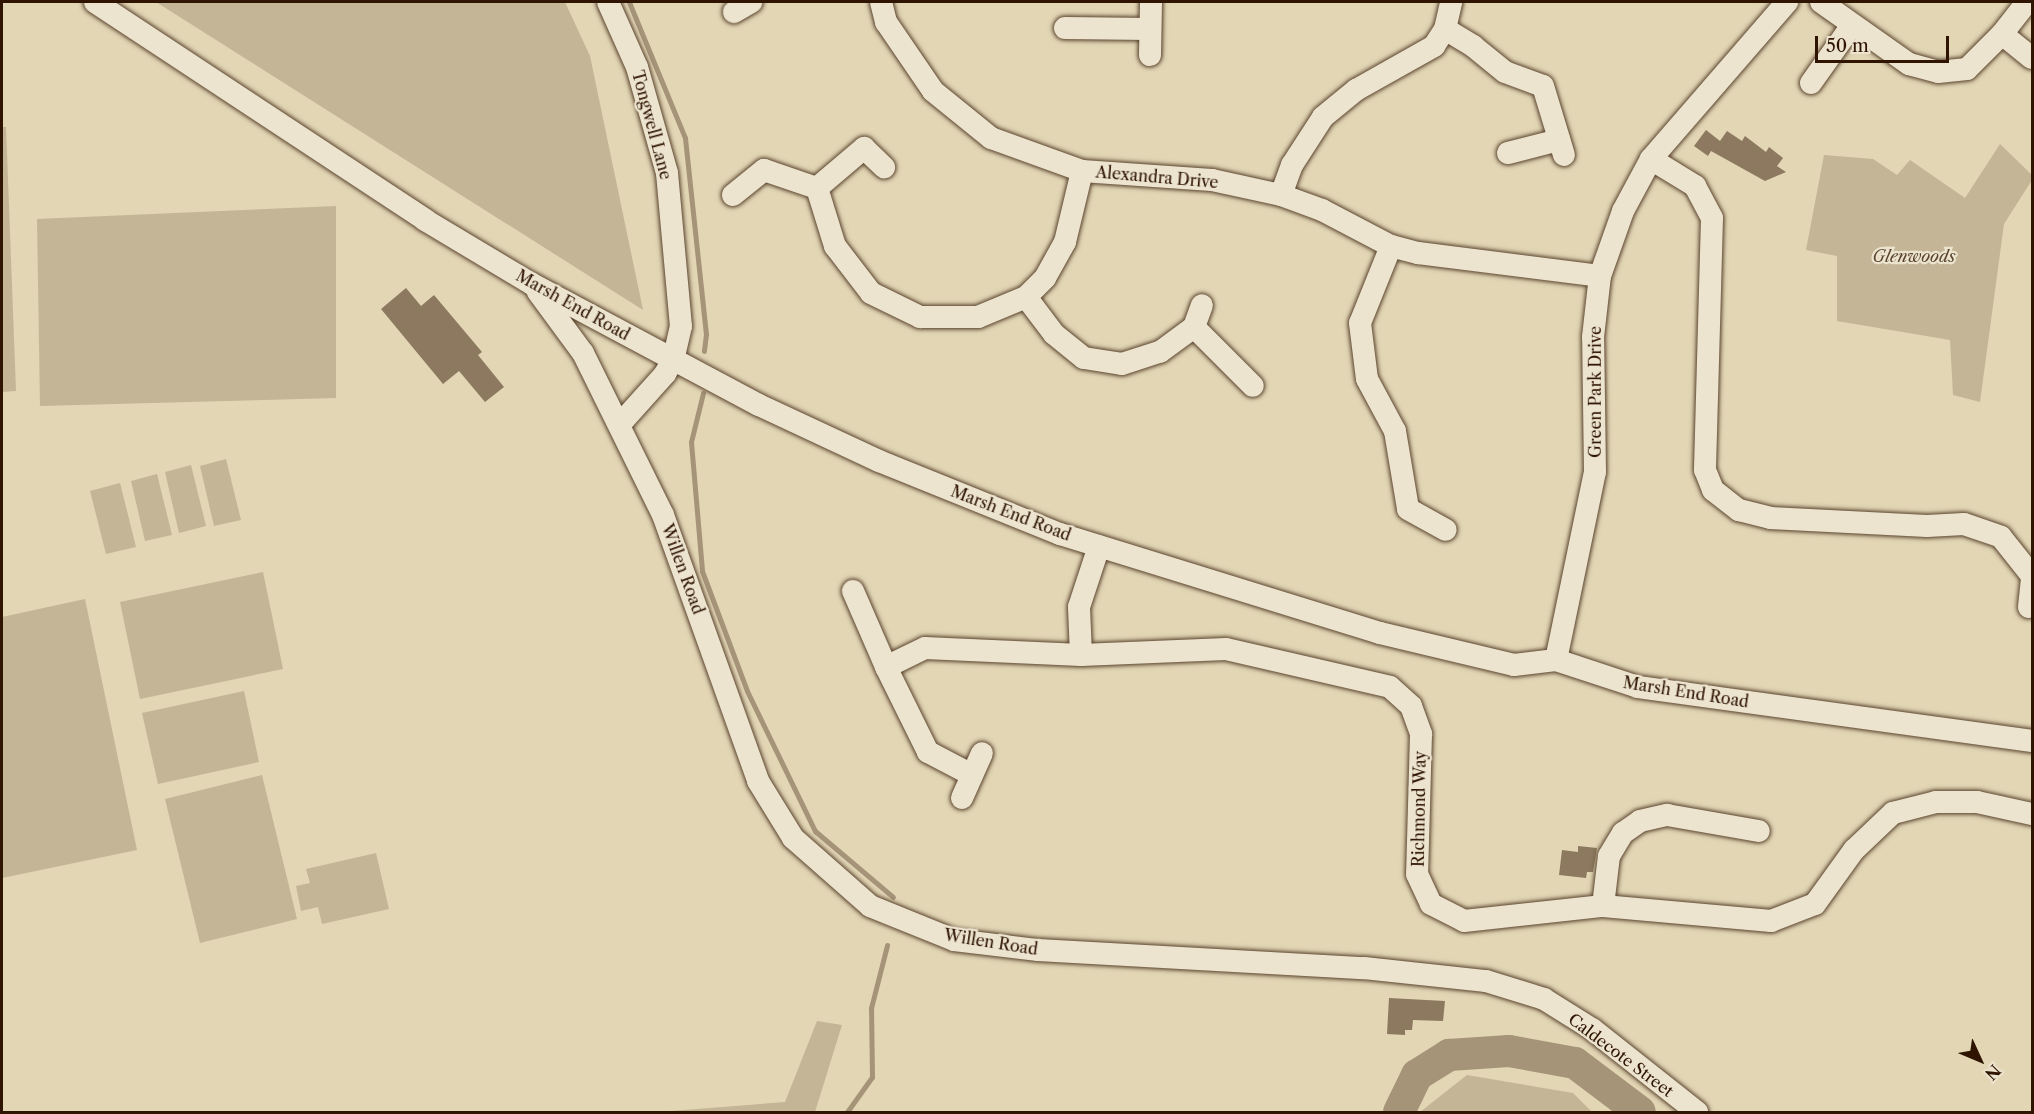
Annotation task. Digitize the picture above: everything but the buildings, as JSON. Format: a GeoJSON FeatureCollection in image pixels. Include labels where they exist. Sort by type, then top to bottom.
{"type":"FeatureCollection","features":[{"type":"Feature","properties":{"kind":"street","name":"Marsh End Road"},"geometry":{"type":"LineString","coordinates":[[95,2],[425,220],[532,284],[673,360],[879,461],[1099,546],[1380,633],[1514,665],[1556,660],[1638,687],[2032,741]]}},
{"type":"Feature","properties":{"kind":"street","name":"Tongwell Lane"},"geometry":{"type":"LineString","coordinates":[[608,2],[637,67],[667,173],[681,326],[673,360]]}},
{"type":"Feature","properties":{"kind":"street","name":"Alexandra Drive"},"geometry":{"type":"LineString","coordinates":[[881,2],[886,22],[933,91],[991,138],[1082,171],[1212,180],[1281,195],[1322,210],[1391,246],[1418,253],[1600,276]]}},
{"type":"Feature","properties":{"kind":"street"},"geometry":{"type":"LineString","coordinates":[[1150,55],[1151,2]]}},
{"type":"Feature","properties":{"kind":"street"},"geometry":{"type":"LineString","coordinates":[[1281,195],[1292,165],[1323,117],[1356,90],[1434,46],[1444,30],[1450,2]]}},
{"type":"Feature","properties":{"kind":"street","name":"Green Park Drive"},"geometry":{"type":"LineString","coordinates":[[1556,660],[1595,472],[1593,337],[1600,276],[1623,211],[1651,159],[1787,2]]}},
{"type":"Feature","properties":{"kind":"street"},"geometry":{"type":"LineString","coordinates":[[1821,2],[1909,64],[1938,72],[1967,69],[2002,34],[2027,2]]}},
{"type":"Feature","properties":{"kind":"street"},"geometry":{"type":"LineString","coordinates":[[1811,83],[1852,25]]}},
{"type":"Feature","properties":{"kind":"street"},"geometry":{"type":"LineString","coordinates":[[1065,28],[1149,29]]}},
{"type":"Feature","properties":{"kind":"street"},"geometry":{"type":"LineString","coordinates":[[1444,30],[1473,46],[1505,72],[1543,86],[1561,147],[1508,153]]}},
{"type":"Feature","properties":{"kind":"street"},"geometry":{"type":"LineString","coordinates":[[2002,34],[2032,58]]}},
{"type":"Feature","properties":{"kind":"street"},"geometry":{"type":"LineString","coordinates":[[817,188],[864,148],[884,167]]}},
{"type":"Feature","properties":{"kind":"street"},"geometry":{"type":"LineString","coordinates":[[1651,159],[1695,186],[1712,218],[1705,470],[1713,490],[1739,510],[1770,519],[1927,526],[1964,524],[2001,537],[2032,577],[2029,607]]}},
{"type":"Feature","properties":{"kind":"street"},"geometry":{"type":"LineString","coordinates":[[733,195],[764,170],[817,188]]}},
{"type":"Feature","properties":{"kind":"street"},"geometry":{"type":"LineString","coordinates":[[817,188],[836,246],[871,293],[920,317],[978,317],[1026,297],[1045,278],[1065,242],[1082,171]]}},
{"type":"Feature","properties":{"kind":"street"},"geometry":{"type":"LineString","coordinates":[[1391,246],[1360,323],[1367,379],[1395,431],[1408,508],[1446,530]]}},
{"type":"Feature","properties":{"kind":"street","name":"Willen Road"},"geometry":{"type":"LineString","coordinates":[[532,284],[583,353],[620,424],[688,578],[758,782],[793,838],[870,906],[954,940],[1038,950],[1376,969],[1486,981],[1544,999]]}},
{"type":"Feature","properties":{"kind":"street"},"geometry":{"type":"LineString","coordinates":[[1026,297],[1054,334],[1083,358],[1122,364],[1160,352],[1194,327],[1202,305]]}},
{"type":"Feature","properties":{"kind":"street"},"geometry":{"type":"LineString","coordinates":[[1194,327],[1252,386]]}},
{"type":"Feature","properties":{"kind":"street"},"geometry":{"type":"LineString","coordinates":[[620,424],[673,360]]}},
{"type":"Feature","properties":{"kind":"street"},"geometry":{"type":"LineString","coordinates":[[1081,655],[1079,607],[1099,546]]}},
{"type":"Feature","properties":{"kind":"street"},"geometry":{"type":"LineString","coordinates":[[853,591],[886,667],[928,752],[972,776]]}},
{"type":"Feature","properties":{"kind":"street","name":"Richmond Way"},"geometry":{"type":"LineString","coordinates":[[886,667],[925,648],[1081,655],[1226,649],[1390,687],[1411,706],[1420,734],[1417,874],[1431,904],[1464,921],[1603,906],[1771,921],[1815,904],[1854,850],[1893,813],[1936,802],[1977,802],[2032,814]]}},
{"type":"Feature","properties":{"kind":"street"},"geometry":{"type":"LineString","coordinates":[[962,798],[982,753]]}},
{"type":"Feature","properties":{"kind":"street"},"geometry":{"type":"LineString","coordinates":[[1603,906],[1610,856],[1623,833],[1641,820],[1667,815],[1759,831]]}},
{"type":"Feature","properties":{"kind":"street","name":"Caldecote Street"},"geometry":{"type":"LineString","coordinates":[[1544,999],[1592,1029],[1697,1113]]}},
{"type":"Feature","properties":{"kind":"green space"},"geometry":{"type":"Polygon","coordinates":[[[156,2],[565,2],[590,56],[643,310],[156,2]]]}},
{"type":"Feature","properties":{"kind":"green space"},"geometry":{"type":"Polygon","coordinates":[[[2,127],[6,127],[16,391],[2,392],[2,127]]]}},
{"type":"Feature","properties":{"kind":"green space","name":"Glenwoods"},"geometry":{"type":"Polygon","coordinates":[[[2000,144],[2032,175],[2032,180],[2004,224],[1980,402],[1953,395],[1950,340],[1837,321],[1837,256],[1806,250],[1824,155],[1873,159],[1897,175],[1910,160],[1965,198],[2000,144]]]}},
{"type":"Feature","properties":{"kind":"green space"},"geometry":{"type":"Polygon","coordinates":[[[336,206],[336,398],[40,406],[37,219],[336,206]]]}},
{"type":"Feature","properties":{"kind":"green space"},"geometry":{"type":"Polygon","coordinates":[[[226,459],[241,520],[214,526],[200,466],[226,459]]]}},
{"type":"Feature","properties":{"kind":"green space"},"geometry":{"type":"Polygon","coordinates":[[[191,465],[206,526],[179,533],[165,472],[191,465]]]}},
{"type":"Feature","properties":{"kind":"green space"},"geometry":{"type":"Polygon","coordinates":[[[157,474],[172,535],[145,541],[131,481],[157,474]]]}},
{"type":"Feature","properties":{"kind":"green space"},"geometry":{"type":"Polygon","coordinates":[[[120,483],[136,547],[106,554],[90,491],[120,483]]]}},
{"type":"Feature","properties":{"kind":"green space"},"geometry":{"type":"Polygon","coordinates":[[[263,572],[283,669],[140,699],[120,602],[263,572]]]}},
{"type":"Feature","properties":{"kind":"green space"},"geometry":{"type":"Polygon","coordinates":[[[85,599],[137,850],[2,878],[2,617],[85,599]]]}},
{"type":"Feature","properties":{"kind":"green space"},"geometry":{"type":"Polygon","coordinates":[[[244,691],[259,762],[158,784],[142,713],[244,691]]]}},
{"type":"Feature","properties":{"kind":"green space"},"geometry":{"type":"Polygon","coordinates":[[[262,775],[297,919],[200,943],[165,799],[262,775]]]}},
{"type":"Feature","properties":{"kind":"green space"},"geometry":{"type":"Polygon","coordinates":[[[376,853],[389,909],[322,924],[318,907],[301,911],[296,886],[310,883],[306,869],[376,853]]]}},
{"type":"Feature","properties":{"kind":"green space"},"geometry":{"type":"Polygon","coordinates":[[[817,1021],[842,1025],[815,1112],[658,1112],[785,1102],[817,1021]]]}},
{"type":"Feature","properties":{"kind":"green space"},"geometry":{"type":"Polygon","coordinates":[[[1467,1075],[1573,1093],[1592,1112],[1420,1112],[1467,1075]]]}},
{"type":"Feature","properties":{"kind":"waterway"},"geometry":{"type":"LineString","coordinates":[[629,2],[685,138],[706,334],[704,351]]}},
{"type":"Feature","properties":{"kind":"waterway"},"geometry":{"type":"LineString","coordinates":[[703,393],[691,442],[702,571],[747,691],[815,831],[893,897]]}},
{"type":"Feature","properties":{"kind":"waterway"},"geometry":{"type":"LineString","coordinates":[[847,1112],[872,1077],[871,1008],[887,945]]}},
{"type":"Feature","properties":{"kind":"waterway"},"geometry":{"type":"LineString","coordinates":[[1399,1112],[1417,1075],[1449,1055],[1509,1051],[1575,1063],[1640,1112]]}}]}
